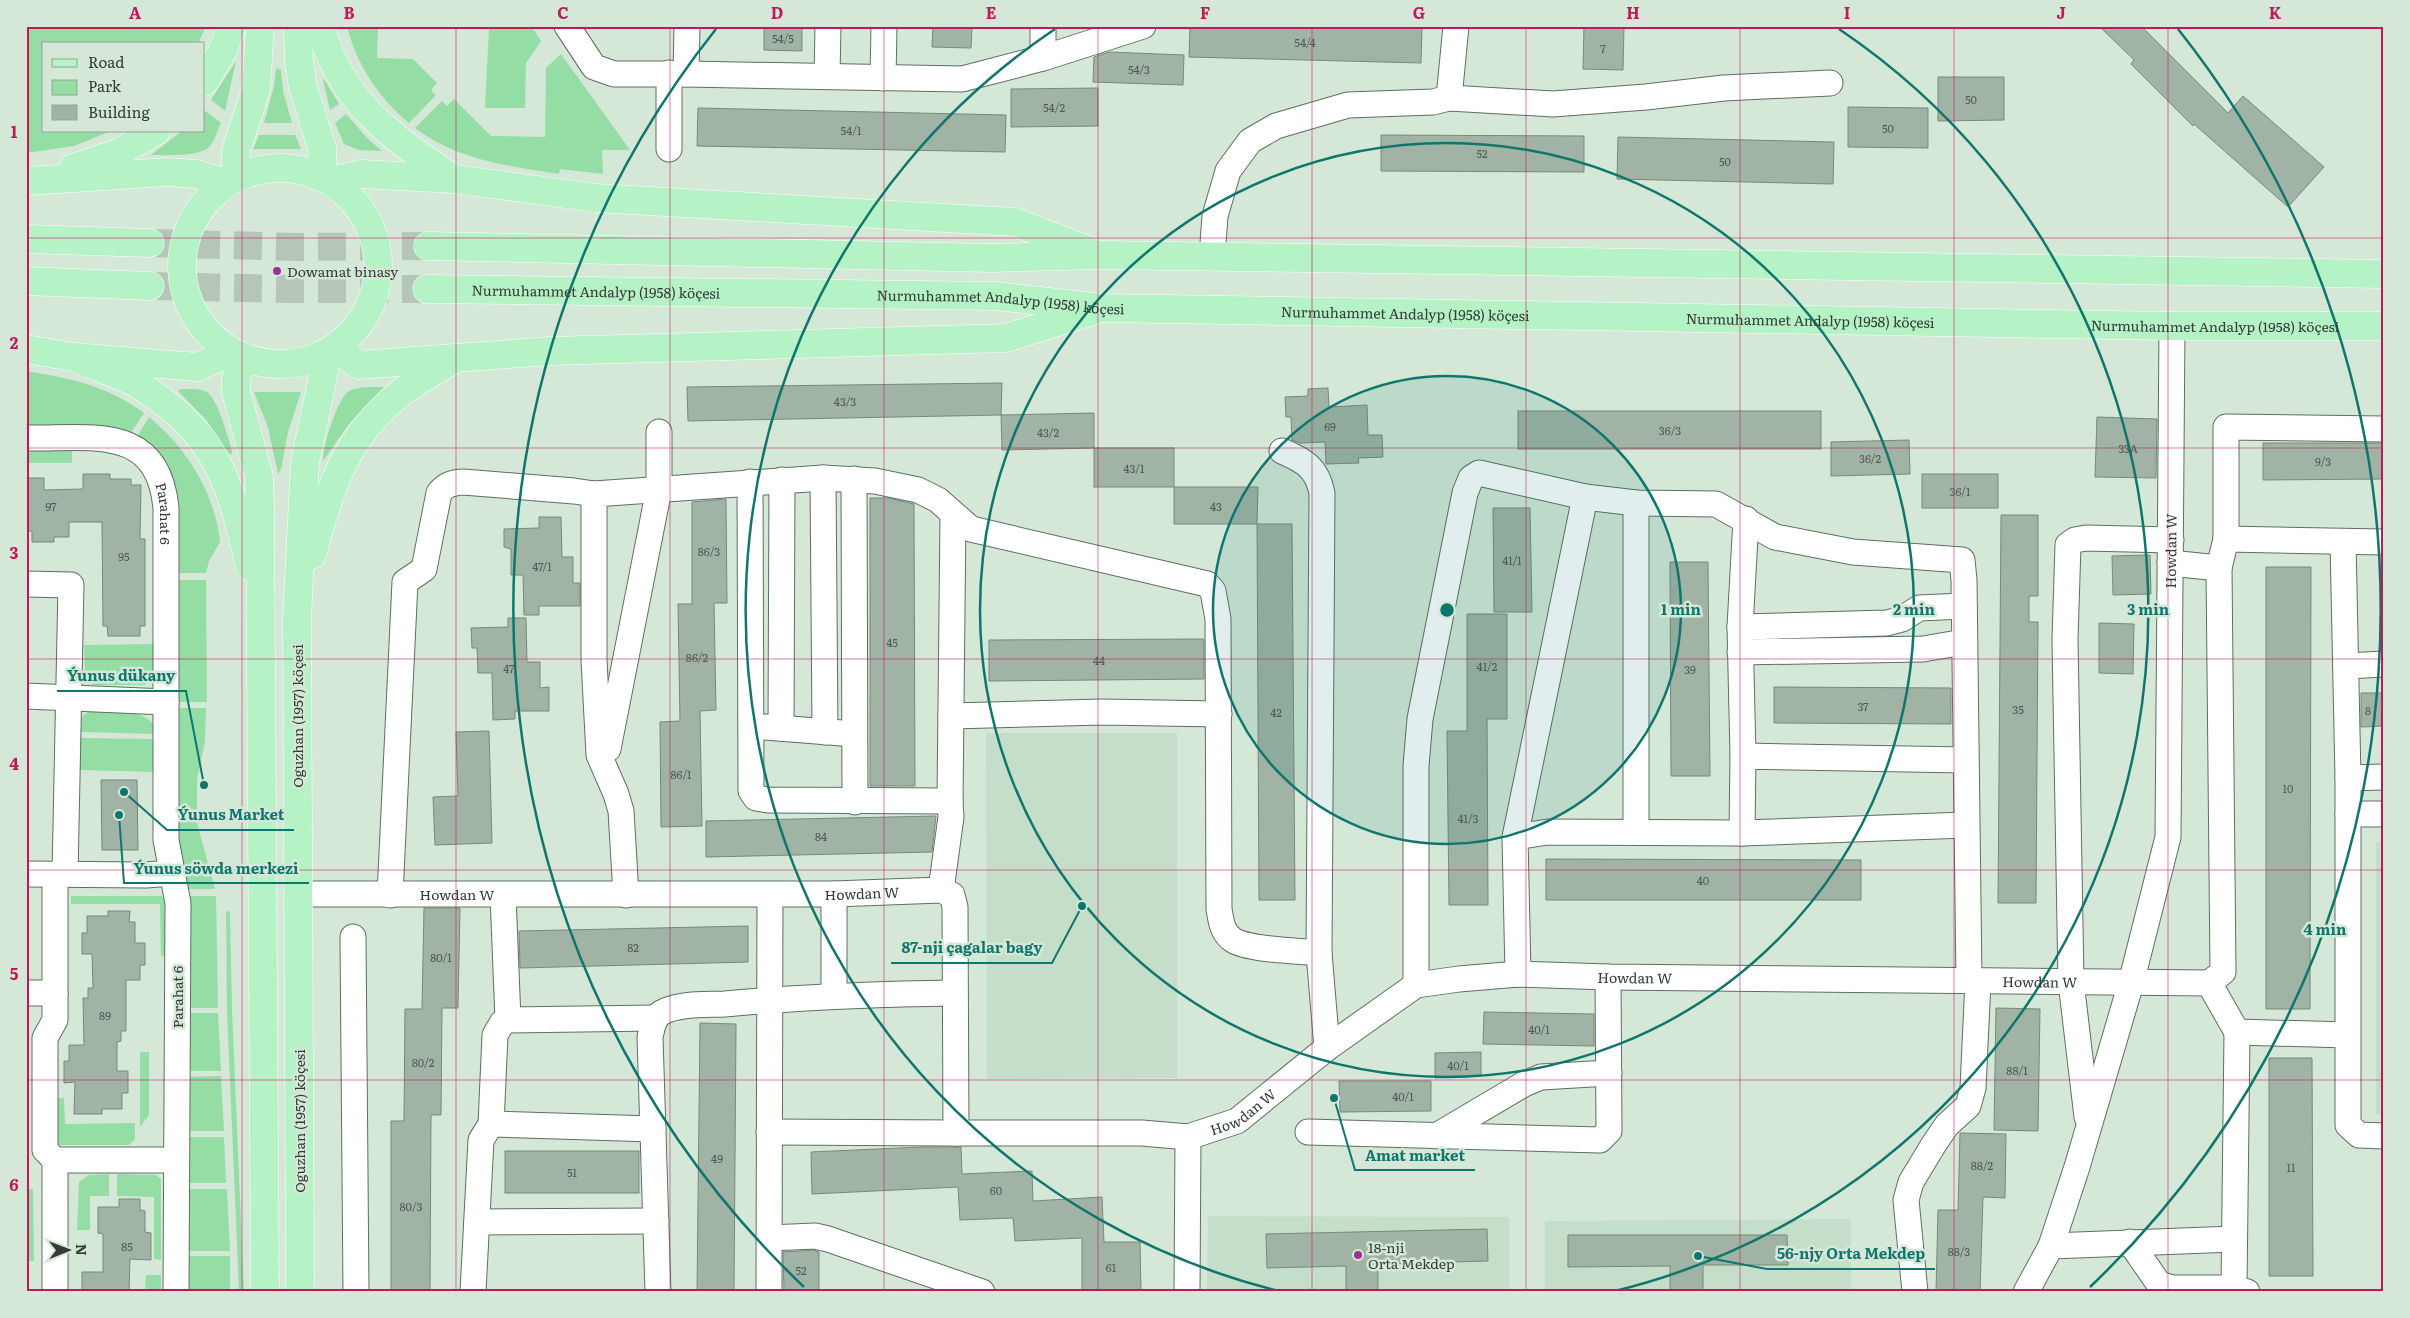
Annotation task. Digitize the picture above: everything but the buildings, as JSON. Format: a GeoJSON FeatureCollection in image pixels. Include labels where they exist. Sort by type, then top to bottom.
{"type":"FeatureCollection","features":[{"type":"Feature","properties":{"kind":"main road"},"geometry":{"type":"LineString","coordinates":[[205,80],[223,50],[232,26]]}},
{"type":"Feature","properties":{"kind":"main road"},"geometry":{"type":"LineString","coordinates":[[232,180],[236,151],[256,90],[260,26]]}},
{"type":"Feature","properties":{"kind":"main road"},"geometry":{"type":"LineString","coordinates":[[298,26],[299,62],[303,87],[322,148],[326,179]]}},
{"type":"Feature","properties":{"kind":"main road"},"geometry":{"type":"LineString","coordinates":[[320,26],[340,77],[362,107],[413,153],[454,179]]}},
{"type":"Feature","properties":{"kind":"main road"},"geometry":{"type":"LineString","coordinates":[[26,181],[118,153],[154,132]]}},
{"type":"Feature","properties":{"kind":"main road"},"geometry":{"type":"LineString","coordinates":[[265,168],[294,168],[326,179],[343,190],[364,216],[372,231],[378,263],[376,288],[368,311],[348,338],[331,350],[308,361],[286,365],[257,362],[237,355],[205,331],[195,317],[183,285],[183,252],[193,220],[214,193],[232,180],[265,168]]}},
{"type":"Feature","properties":{"kind":"main road"},"geometry":{"type":"LineString","coordinates":[[26,181],[167,172],[196,174],[232,180]]}},
{"type":"Feature","properties":{"kind":"main road"},"geometry":{"type":"LineString","coordinates":[[326,179],[361,174],[454,179],[596,198],[1015,222],[1100,255]]}},
{"type":"Feature","properties":{"kind":"main road"},"geometry":{"type":"LineString","coordinates":[[26,238],[150,243]]}},
{"type":"Feature","properties":{"kind":"main road"},"geometry":{"type":"LineString","coordinates":[[428,246],[991,258],[1100,255],[1212,256],[2384,274]]}},
{"type":"Feature","properties":{"kind":"main road"},"geometry":{"type":"LineString","coordinates":[[26,281],[150,286]]}},
{"type":"Feature","properties":{"kind":"main road","name":"Nurmuhammet Andalyp (1958) köçesi"},"geometry":{"type":"LineString","coordinates":[[427,289],[996,296],[1102,308],[2172,326],[2384,326]]}},
{"type":"Feature","properties":{"kind":"main road"},"geometry":{"type":"LineString","coordinates":[[331,350],[359,365],[560,351],[1006,338],[1102,308]]}},
{"type":"Feature","properties":{"kind":"main road"},"geometry":{"type":"LineString","coordinates":[[26,349],[73,357],[197,367],[237,355]]}},
{"type":"Feature","properties":{"kind":"main road","name":"Oguzhan (1957) köçesi"},"geometry":{"type":"LineString","coordinates":[[300,1292],[297,617],[305,462],[331,350]]}},
{"type":"Feature","properties":{"kind":"main road"},"geometry":{"type":"LineString","coordinates":[[237,355],[236,392],[260,477],[265,1292]]}},
{"type":"Feature","properties":{"kind":"main road"},"geometry":{"type":"LineString","coordinates":[[73,357],[131,381],[184,417],[200,435],[216,458],[235,502],[262,615]]}},
{"type":"Feature","properties":{"kind":"main road"},"geometry":{"type":"LineString","coordinates":[[297,617],[326,501],[342,463],[360,434],[381,410],[403,392],[456,358]]}},
{"type":"Feature","properties":{"kind":"street"},"geometry":{"type":"LineString","coordinates":[[567,26],[573,39],[594,67],[614,74],[677,73],[962,79],[1042,58],[1143,26]]}},
{"type":"Feature","properties":{"kind":"street"},"geometry":{"type":"LineString","coordinates":[[669,149],[677,73],[687,26]]}},
{"type":"Feature","properties":{"kind":"street"},"geometry":{"type":"LineString","coordinates":[[827,76],[828,26]]}},
{"type":"Feature","properties":{"kind":"street"},"geometry":{"type":"LineString","coordinates":[[883,78],[884,26]]}},
{"type":"Feature","properties":{"kind":"street"},"geometry":{"type":"LineString","coordinates":[[1042,58],[1043,26]]}},
{"type":"Feature","properties":{"kind":"street"},"geometry":{"type":"LineString","coordinates":[[1449,98],[1456,26]]}},
{"type":"Feature","properties":{"kind":"street"},"geometry":{"type":"LineString","coordinates":[[1212,256],[1216,216],[1228,171],[1250,141],[1276,126],[1348,105],[1433,102],[1449,98],[1553,104],[1646,97],[1724,88],[1830,83]]}},
{"type":"Feature","properties":{"kind":"street","name":"Howdan W"},"geometry":{"type":"LineString","coordinates":[[2026,1292],[2051,1246],[2088,1129],[2131,983],[2168,837],[2172,326]]}},
{"type":"Feature","properties":{"kind":"street"},"geometry":{"type":"LineString","coordinates":[[2130,1242],[2159,1284],[2172,1288],[2241,1290],[2234,1239],[2237,1032],[2209,984],[2223,972],[2220,568],[2226,539],[2226,427],[2384,429]]}},
{"type":"Feature","properties":{"kind":"street"},"geometry":{"type":"LineString","coordinates":[[604,766],[659,489],[659,432]]}},
{"type":"Feature","properties":{"kind":"street","name":"Parahat 6"},"geometry":{"type":"LineString","coordinates":[[26,438],[122,442],[140,451],[158,471],[164,488],[166,508],[166,840],[178,903],[176,1292]]}},
{"type":"Feature","properties":{"kind":"street"},"geometry":{"type":"LineString","coordinates":[[1282,451],[1310,466],[1319,479],[1322,494],[1319,953],[1327,1048]]}},
{"type":"Feature","properties":{"kind":"street"},"geometry":{"type":"LineString","coordinates":[[1416,985],[1417,757],[1420,719],[1465,493],[1471,478],[1479,473],[1585,497],[1636,503],[1716,504],[1746,519],[1775,537],[1853,552],[1962,560],[1966,825],[1974,981],[1973,1088],[1968,1106],[1946,1125],[1911,1182],[1906,1200],[1915,1292]]}},
{"type":"Feature","properties":{"kind":"street"},"geometry":{"type":"LineString","coordinates":[[823,478],[825,732]]}},
{"type":"Feature","properties":{"kind":"street"},"geometry":{"type":"LineString","coordinates":[[390,895],[405,582],[424,569],[439,493],[444,486],[463,482],[594,494],[782,480],[854,479],[918,490],[938,500],[971,529],[1207,584],[1213,591],[1218,619],[1219,908],[1223,929],[1233,940],[1254,946],[1319,953]]}},
{"type":"Feature","properties":{"kind":"street"},"geometry":{"type":"LineString","coordinates":[[854,479],[854,802]]}},
{"type":"Feature","properties":{"kind":"street"},"geometry":{"type":"LineString","coordinates":[[781,728],[782,480]]}},
{"type":"Feature","properties":{"kind":"street"},"geometry":{"type":"LineString","coordinates":[[750,482],[751,791],[756,798],[768,800],[854,802],[950,801]]}},
{"type":"Feature","properties":{"kind":"street"},"geometry":{"type":"LineString","coordinates":[[594,494],[594,660],[599,755],[621,811],[626,895]]}},
{"type":"Feature","properties":{"kind":"street"},"geometry":{"type":"LineString","coordinates":[[1518,974],[1514,837],[1585,497]]}},
{"type":"Feature","properties":{"kind":"street"},"geometry":{"type":"LineString","coordinates":[[1636,503],[1636,831]]}},
{"type":"Feature","properties":{"kind":"street"},"geometry":{"type":"LineString","coordinates":[[953,515],[951,817],[941,890],[952,895],[955,907],[956,1133]]}},
{"type":"Feature","properties":{"kind":"street"},"geometry":{"type":"LineString","coordinates":[[1742,833],[1743,756],[1740,627],[1746,519]]}},
{"type":"Feature","properties":{"kind":"street"},"geometry":{"type":"LineString","coordinates":[[2088,1129],[2071,982],[2065,639],[2068,545],[2075,540],[2086,538],[2171,552],[2220,568]]}},
{"type":"Feature","properties":{"kind":"street"},"geometry":{"type":"LineString","coordinates":[[2226,539],[2384,542]]}},
{"type":"Feature","properties":{"kind":"street"},"geometry":{"type":"LineString","coordinates":[[2343,542],[2348,778],[2348,1125],[2359,1135],[2384,1136]]}},
{"type":"Feature","properties":{"kind":"street"},"geometry":{"type":"LineString","coordinates":[[26,584],[71,585],[55,1020],[45,1038],[42,1153],[55,1292]]}},
{"type":"Feature","properties":{"kind":"street"},"geometry":{"type":"LineString","coordinates":[[1740,627],[1887,623],[1902,620],[1919,608],[1964,606]]}},
{"type":"Feature","properties":{"kind":"street"},"geometry":{"type":"LineString","coordinates":[[1740,652],[1923,649],[1964,642]]}},
{"type":"Feature","properties":{"kind":"street"},"geometry":{"type":"LineString","coordinates":[[2346,666],[2384,664]]}},
{"type":"Feature","properties":{"kind":"street"},"geometry":{"type":"LineString","coordinates":[[26,696],[166,702]]}},
{"type":"Feature","properties":{"kind":"street"},"geometry":{"type":"LineString","coordinates":[[951,716],[1102,712],[1219,714]]}},
{"type":"Feature","properties":{"kind":"street"},"geometry":{"type":"LineString","coordinates":[[751,725],[854,734]]}},
{"type":"Feature","properties":{"kind":"street"},"geometry":{"type":"LineString","coordinates":[[1743,756],[1965,760]]}},
{"type":"Feature","properties":{"kind":"street"},"geometry":{"type":"LineString","coordinates":[[2348,778],[2384,777]]}},
{"type":"Feature","properties":{"kind":"street"},"geometry":{"type":"LineString","coordinates":[[2348,814],[2384,814]]}},
{"type":"Feature","properties":{"kind":"street"},"geometry":{"type":"LineString","coordinates":[[1514,837],[1548,832],[1742,833],[1966,825]]}},
{"type":"Feature","properties":{"kind":"street"},"geometry":{"type":"LineString","coordinates":[[26,874],[146,875],[172,873]]}},
{"type":"Feature","properties":{"kind":"street","name":"Howdan W"},"geometry":{"type":"LineString","coordinates":[[298,894],[834,894],[941,890]]}},
{"type":"Feature","properties":{"kind":"street"},"geometry":{"type":"LineString","coordinates":[[769,1292],[770,894]]}},
{"type":"Feature","properties":{"kind":"street"},"geometry":{"type":"LineString","coordinates":[[834,894],[834,995]]}},
{"type":"Feature","properties":{"kind":"street"},"geometry":{"type":"LineString","coordinates":[[503,895],[508,1020]]}},
{"type":"Feature","properties":{"kind":"street"},"geometry":{"type":"LineString","coordinates":[[353,937],[356,1292]]}},
{"type":"Feature","properties":{"kind":"street","name":"Howdan W"},"geometry":{"type":"LineString","coordinates":[[769,1132],[1142,1132],[1188,1137],[1237,1121],[1327,1048],[1416,985],[1459,979],[1518,974],[1608,977],[2209,984]]}},
{"type":"Feature","properties":{"kind":"street"},"geometry":{"type":"LineString","coordinates":[[1308,1132],[1600,1140],[1609,1131],[1608,977]]}},
{"type":"Feature","properties":{"kind":"street"},"geometry":{"type":"LineString","coordinates":[[26,993],[56,993]]}},
{"type":"Feature","properties":{"kind":"street"},"geometry":{"type":"LineString","coordinates":[[658,1292],[650,1037],[656,1018],[661,1012],[677,1008],[834,995],[954,993]]}},
{"type":"Feature","properties":{"kind":"street"},"geometry":{"type":"LineString","coordinates":[[472,1292],[481,1140],[491,1124],[495,1036],[502,1023],[508,1020],[656,1018]]}},
{"type":"Feature","properties":{"kind":"street"},"geometry":{"type":"LineString","coordinates":[[2237,1032],[2347,1035]]}},
{"type":"Feature","properties":{"kind":"street"},"geometry":{"type":"LineString","coordinates":[[1436,1136],[1541,1076],[1609,1073]]}},
{"type":"Feature","properties":{"kind":"street"},"geometry":{"type":"LineString","coordinates":[[491,1124],[653,1128]]}},
{"type":"Feature","properties":{"kind":"street"},"geometry":{"type":"LineString","coordinates":[[1187,1292],[1188,1137]]}},
{"type":"Feature","properties":{"kind":"street"},"geometry":{"type":"LineString","coordinates":[[42,1153],[176,1160]]}},
{"type":"Feature","properties":{"kind":"street"},"geometry":{"type":"LineString","coordinates":[[477,1222],[656,1221]]}},
{"type":"Feature","properties":{"kind":"street"},"geometry":{"type":"LineString","coordinates":[[769,1238],[815,1236],[828,1239],[982,1292]]}},
{"type":"Feature","properties":{"kind":"street"},"geometry":{"type":"LineString","coordinates":[[2051,1246],[2234,1239]]}},
{"type":"Feature","properties":{"kind":"shaded area"},"geometry":{"type":"Polygon","coordinates":[[[986,733],[1177,733],[1177,1078],[987,1079],[986,733]]]}},
{"type":"Feature","properties":{"kind":"shaded area"},"geometry":{"type":"Polygon","coordinates":[[[2376,842],[2384,842],[2384,1114],[2376,1114],[2376,842]]]}},
{"type":"Feature","properties":{"kind":"shaded area","name":"18-nji Orta Mekdep"},"geometry":{"type":"Polygon","coordinates":[[[1208,1216],[1509,1217],[1509,1292],[1207,1292],[1208,1216]]]}},
{"type":"Feature","properties":{"kind":"shaded area"},"geometry":{"type":"Polygon","coordinates":[[[1851,1219],[1851,1292],[1545,1292],[1545,1221],[1851,1219]]]}},
{"type":"Feature","properties":{"kind":"green space"},"geometry":{"type":"Polygon","coordinates":[[[26,26],[206,26],[199,42],[42,42],[42,132],[109,132],[74,146],[26,153],[26,26]]]}},
{"type":"Feature","properties":{"kind":"green space"},"geometry":{"type":"Polygon","coordinates":[[[347,26],[378,26],[377,58],[413,59],[437,83],[431,90],[436,95],[409,123],[388,103],[370,79],[356,54],[347,26]]]}},
{"type":"Feature","properties":{"kind":"green space"},"geometry":{"type":"Polygon","coordinates":[[[491,26],[531,26],[541,41],[526,63],[525,108],[485,108],[489,28],[491,26]]]}},
{"type":"Feature","properties":{"kind":"green space"},"geometry":{"type":"Polygon","coordinates":[[[561,54],[630,150],[602,150],[603,174],[560,169],[559,174],[484,160],[448,148],[415,128],[442,101],[447,106],[454,99],[491,136],[545,137],[546,68],[561,54]]]}},
{"type":"Feature","properties":{"kind":"green space"},"geometry":{"type":"Polygon","coordinates":[[[236,61],[225,111],[211,100],[236,61]]]}},
{"type":"Feature","properties":{"kind":"green space"},"geometry":{"type":"Polygon","coordinates":[[[276,68],[281,70],[283,91],[292,123],[264,123],[274,86],[276,68]]]}},
{"type":"Feature","properties":{"kind":"green space"},"geometry":{"type":"Polygon","coordinates":[[[323,80],[339,104],[330,110],[323,80]]]}},
{"type":"Feature","properties":{"kind":"green space"},"geometry":{"type":"Polygon","coordinates":[[[205,111],[221,123],[211,145],[204,150],[190,154],[151,155],[181,132],[205,132],[205,111]]]}},
{"type":"Feature","properties":{"kind":"green space"},"geometry":{"type":"Polygon","coordinates":[[[346,114],[367,138],[382,151],[359,150],[344,144],[335,123],[346,114]]]}},
{"type":"Feature","properties":{"kind":"green space"},"geometry":{"type":"Polygon","coordinates":[[[259,135],[295,135],[301,149],[253,149],[259,135]]]}},
{"type":"Feature","properties":{"kind":"green space"},"geometry":{"type":"Polygon","coordinates":[[[26,371],[88,384],[117,396],[144,413],[129,436],[26,430],[26,371]]]}},
{"type":"Feature","properties":{"kind":"green space"},"geometry":{"type":"Polygon","coordinates":[[[385,387],[349,424],[323,461],[325,445],[332,423],[345,395],[357,388],[385,387]]]}},
{"type":"Feature","properties":{"kind":"green space"},"geometry":{"type":"Polygon","coordinates":[[[180,389],[201,390],[207,392],[211,397],[222,419],[232,454],[229,454],[207,421],[178,391],[180,389]]]}},
{"type":"Feature","properties":{"kind":"green space"},"geometry":{"type":"Polygon","coordinates":[[[254,392],[301,392],[288,432],[281,469],[278,474],[268,427],[254,392]]]}},
{"type":"Feature","properties":{"kind":"green space"},"geometry":{"type":"Polygon","coordinates":[[[149,417],[175,442],[186,457],[196,472],[212,506],[220,542],[209,561],[206,573],[175,573],[135,440],[149,417]]]}},
{"type":"Feature","properties":{"kind":"green space"},"geometry":{"type":"Polygon","coordinates":[[[26,450],[72,450],[72,463],[26,463],[26,450]]]}},
{"type":"Feature","properties":{"kind":"green space"},"geometry":{"type":"Polygon","coordinates":[[[175,580],[206,580],[207,702],[175,702],[175,580]]]}},
{"type":"Feature","properties":{"kind":"green space"},"geometry":{"type":"Polygon","coordinates":[[[154,644],[155,672],[145,685],[93,685],[85,679],[84,645],[154,644]]]}},
{"type":"Feature","properties":{"kind":"green space"},"geometry":{"type":"Polygon","coordinates":[[[175,708],[206,708],[205,741],[197,780],[197,823],[215,889],[185,889],[176,838],[175,708]]]}},
{"type":"Feature","properties":{"kind":"green space"},"geometry":{"type":"Polygon","coordinates":[[[89,711],[140,715],[154,725],[156,734],[81,732],[82,717],[89,711]]]}},
{"type":"Feature","properties":{"kind":"green space"},"geometry":{"type":"Polygon","coordinates":[[[81,738],[156,739],[155,772],[80,770],[81,738]]]}},
{"type":"Feature","properties":{"kind":"green space"},"geometry":{"type":"Polygon","coordinates":[[[71,896],[162,896],[171,907],[171,955],[161,956],[160,904],[71,904],[71,896]]]}},
{"type":"Feature","properties":{"kind":"green space"},"geometry":{"type":"Polygon","coordinates":[[[186,896],[216,896],[218,1008],[185,1008],[186,896]]]}},
{"type":"Feature","properties":{"kind":"green space"},"geometry":{"type":"Polygon","coordinates":[[[230,911],[232,1010],[244,1292],[239,1292],[227,1010],[226,912],[230,911]]]}},
{"type":"Feature","properties":{"kind":"green space"},"geometry":{"type":"Polygon","coordinates":[[[186,1013],[218,1013],[221,1071],[185,1071],[186,1013]]]}},
{"type":"Feature","properties":{"kind":"green space"},"geometry":{"type":"Polygon","coordinates":[[[140,1052],[149,1052],[149,1115],[140,1127],[140,1052]]]}},
{"type":"Feature","properties":{"kind":"green space"},"geometry":{"type":"Polygon","coordinates":[[[221,1076],[224,1131],[185,1131],[185,1077],[221,1076]]]}},
{"type":"Feature","properties":{"kind":"green space"},"geometry":{"type":"Polygon","coordinates":[[[52,1098],[64,1098],[65,1124],[135,1123],[135,1139],[129,1145],[60,1145],[53,1137],[52,1098]]]}},
{"type":"Feature","properties":{"kind":"green space"},"geometry":{"type":"Polygon","coordinates":[[[185,1137],[224,1137],[226,1183],[185,1183],[185,1137]]]}},
{"type":"Feature","properties":{"kind":"green space"},"geometry":{"type":"Polygon","coordinates":[[[109,1174],[109,1196],[90,1196],[90,1230],[77,1230],[79,1182],[89,1175],[109,1174]]]}},
{"type":"Feature","properties":{"kind":"green space"},"geometry":{"type":"Polygon","coordinates":[[[117,1174],[156,1175],[161,1179],[161,1260],[154,1259],[154,1197],[117,1196],[117,1174]]]}},
{"type":"Feature","properties":{"kind":"green space"},"geometry":{"type":"Polygon","coordinates":[[[26,1189],[33,1189],[34,1261],[26,1261],[26,1189]]]}},
{"type":"Feature","properties":{"kind":"green space"},"geometry":{"type":"Polygon","coordinates":[[[184,1189],[227,1189],[230,1251],[184,1251],[184,1189]]]}},
{"type":"Feature","properties":{"kind":"green space"},"geometry":{"type":"Polygon","coordinates":[[[184,1256],[230,1256],[230,1292],[184,1292],[184,1256]]]}},
{"type":"Feature","properties":{"kind":"green space"},"geometry":{"type":"Polygon","coordinates":[[[146,1275],[161,1275],[161,1292],[145,1292],[146,1275]]]}},
{"type":"Feature","properties":{"kind":"tunnel"},"geometry":{"type":"LineString","coordinates":[[150,243],[298,247],[428,246]]}},
{"type":"Feature","properties":{"kind":"tunnel"},"geometry":{"type":"LineString","coordinates":[[150,286],[285,289],[427,289]]}},
{"type":"Feature","properties":{"kind":"place","name":"Dowamat binasy"},"geometry":{"type":"Point","coordinates":[277,271]}},
{"type":"Feature","properties":{"kind":"place","name":"Ýunus dükany"},"geometry":{"type":"Point","coordinates":[204,785]}},
{"type":"Feature","properties":{"kind":"place","name":"Ýunus Market"},"geometry":{"type":"Point","coordinates":[124,792]}},
{"type":"Feature","properties":{"kind":"place","name":"Ýunus söwda merkezi"},"geometry":{"type":"Point","coordinates":[119,815]}},
{"type":"Feature","properties":{"kind":"place","name":"87-nji çagalar bagy"},"geometry":{"type":"Point","coordinates":[1082,906]}},
{"type":"Feature","properties":{"kind":"place","name":"Amat market"},"geometry":{"type":"Point","coordinates":[1334,1098]}},
{"type":"Feature","properties":{"kind":"place","name":"18-nji Orta Mekdep"},"geometry":{"type":"Point","coordinates":[1358,1255]}},
{"type":"Feature","properties":{"kind":"place","name":"56-njy Orta Mekdep"},"geometry":{"type":"Point","coordinates":[1698,1256]}}]}
